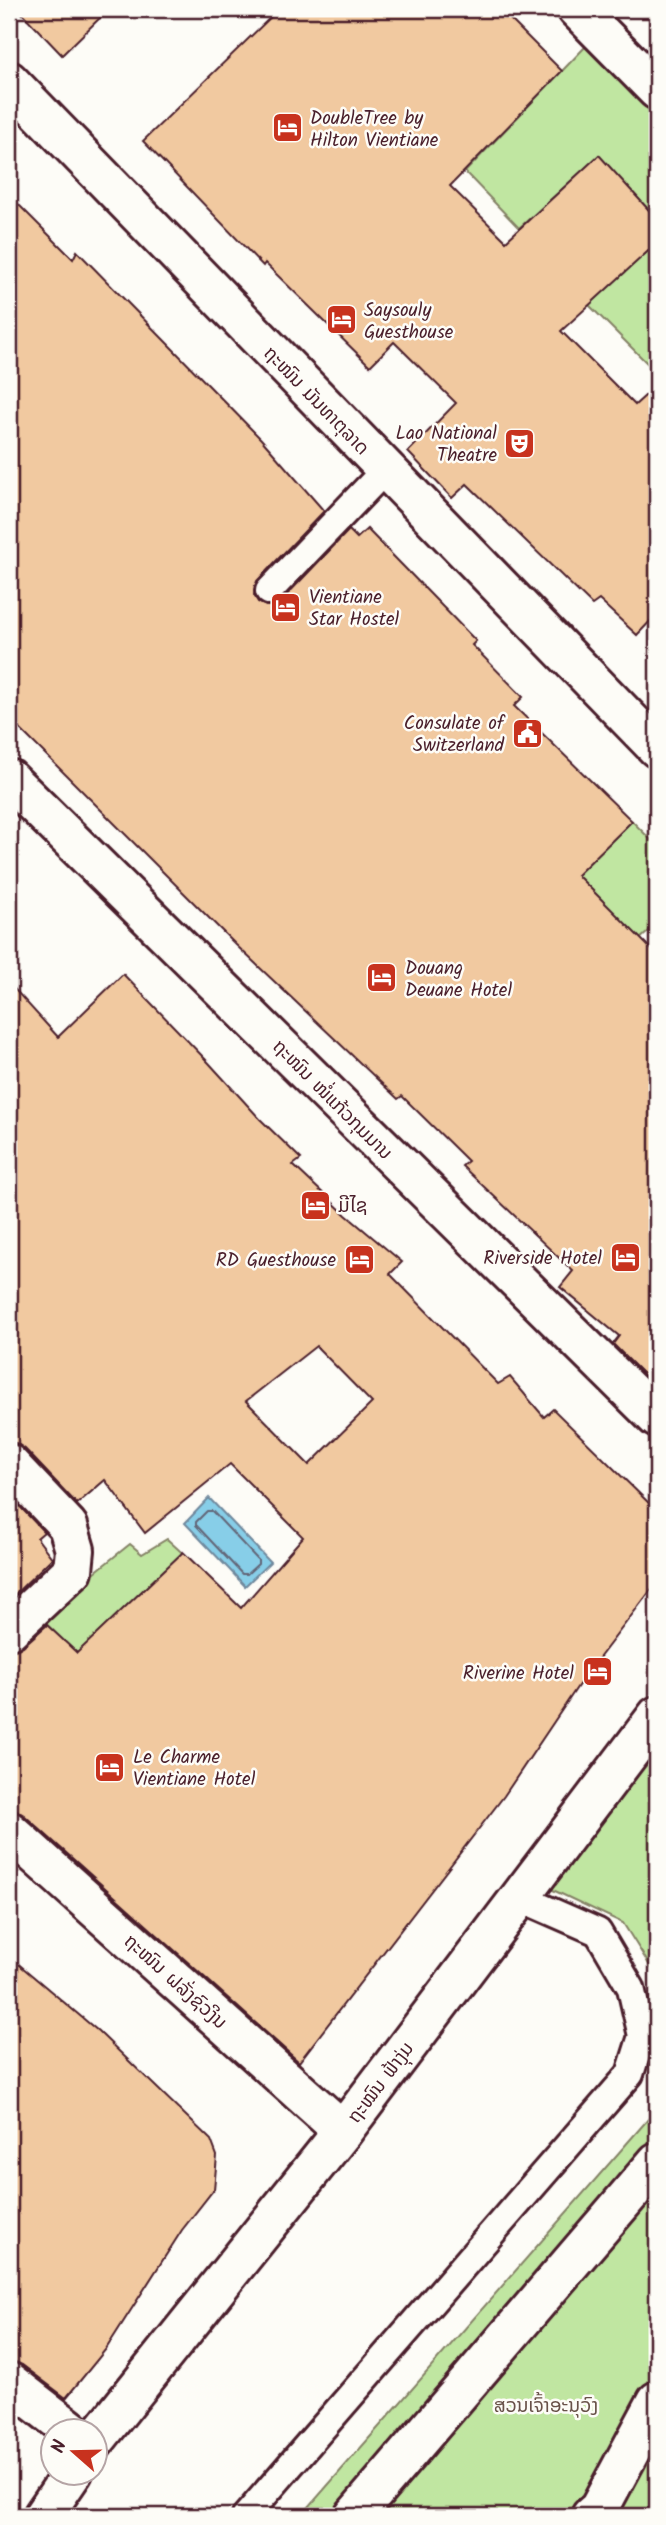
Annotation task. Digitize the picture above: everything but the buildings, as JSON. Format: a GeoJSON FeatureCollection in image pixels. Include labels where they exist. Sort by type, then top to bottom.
{"type":"FeatureCollection","features":[{"type":"Feature","properties":{"kind":"street"},"geometry":{"type":"LineString","coordinates":[[577,9],[657,90]]}},
{"type":"Feature","properties":{"kind":"street","name":"ຖະໜົນ ມັນທາຕຸລາດ"},"geometry":{"type":"LineString","coordinates":[[9,80],[384,470],[657,748]]}},
{"type":"Feature","properties":{"kind":"street","name":"ຖະໜົນ ໜໍ່ແກ້ວກຸມມານ"},"geometry":{"type":"LineString","coordinates":[[9,779],[657,1418]]}},
{"type":"Feature","properties":{"kind":"street"},"geometry":{"type":"LineString","coordinates":[[9,1464],[68,1526],[75,1550],[73,1570],[9,1630]]}},
{"type":"Feature","properties":{"kind":"street","name":"ຖະໝົນ ຟ້າງຸ່ມ"},"geometry":{"type":"LineString","coordinates":[[108,2425],[343,2131],[657,1716]]}},
{"type":"Feature","properties":{"kind":"street","name":"ຖະໜົນ ຝລັ່ງຊົວງິນ"},"geometry":{"type":"LineString","coordinates":[[9,1830],[343,2131]]}},
{"type":"Feature","properties":{"kind":"street"},"geometry":{"type":"LineString","coordinates":[[354,2516],[657,2162]]}},
{"type":"Feature","properties":{"kind":"street"},"geometry":{"type":"LineString","coordinates":[[9,2382],[52,2416]]}},
{"type":"Feature","properties":{"kind":"street"},"geometry":{"type":"LineString","coordinates":[[591,2516],[599,2509],[657,2401]]}},
{"type":"Feature","properties":{"kind":"street"},"geometry":{"type":"LineString","coordinates":[[43,2516],[64,2486]]}},
{"type":"Feature","properties":{"kind":"lane"},"geometry":{"type":"LineString","coordinates":[[270,591],[384,470]]}},
{"type":"Feature","properties":{"kind":"lane"},"geometry":{"type":"LineString","coordinates":[[246,2516],[630,2074],[642,2036],[631,1988],[598,1932],[518,1897]]}},
{"type":"Feature","properties":{"kind":"green space"},"geometry":{"type":"Polygon","coordinates":[[[587,45],[657,111],[657,219],[599,156],[519,228],[465,172],[587,45]]]}},
{"type":"Feature","properties":{"kind":"green space"},"geometry":{"type":"Polygon","coordinates":[[[657,243],[657,355],[648,364],[589,305],[657,243]]]}},
{"type":"Feature","properties":{"kind":"green space"},"geometry":{"type":"Polygon","coordinates":[[[632,821],[657,846],[657,924],[560,1010],[547,951],[602,900],[577,875],[632,821]]]}},
{"type":"Feature","properties":{"kind":"green space"},"geometry":{"type":"Polygon","coordinates":[[[167,1539],[199,1568],[165,1569],[77,1653],[39,1617],[130,1544],[142,1554],[167,1539]]]}},
{"type":"Feature","properties":{"kind":"green space"},"geometry":{"type":"Polygon","coordinates":[[[657,1720],[657,1977],[623,1923],[536,1882],[657,1720]]]}},
{"type":"Feature","properties":{"kind":"green space","name":"ສວນເຈົ້າອະນຸວົງ"},"geometry":{"type":"Polygon","coordinates":[[[657,2109],[657,2516],[301,2516],[657,2109]]]}},
{"type":"Feature","properties":{"kind":"water"},"geometry":{"type":"Polygon","coordinates":[[[209,1498],[270,1562],[245,1586],[185,1523],[209,1498]]]}},
{"type":"Feature","properties":{"kind":"place","name":"DoubleTree by Hilton Vientiane"},"geometry":{"type":"Point","coordinates":[287,128]}},
{"type":"Feature","properties":{"kind":"place","name":"Saysouly Guesthouse"},"geometry":{"type":"Point","coordinates":[341,320]}},
{"type":"Feature","properties":{"kind":"place","name":"Lao National Theatre"},"geometry":{"type":"Point","coordinates":[520,443]}},
{"type":"Feature","properties":{"kind":"place","name":"Vientiane Star Hostel"},"geometry":{"type":"Point","coordinates":[286,607]}},
{"type":"Feature","properties":{"kind":"place","name":"Consulate of Switzerland"},"geometry":{"type":"Point","coordinates":[527,733]}},
{"type":"Feature","properties":{"kind":"place","name":"Douang Deuane Hotel"},"geometry":{"type":"Point","coordinates":[382,978]}},
{"type":"Feature","properties":{"kind":"place","name":"ມີໄຊ"},"geometry":{"type":"Point","coordinates":[315,1205]}},
{"type":"Feature","properties":{"kind":"place","name":"Riverside Hotel"},"geometry":{"type":"Point","coordinates":[625,1257]}},
{"type":"Feature","properties":{"kind":"place","name":"RD Guesthouse"},"geometry":{"type":"Point","coordinates":[359,1259]}},
{"type":"Feature","properties":{"kind":"place","name":"Riverine Hotel"},"geometry":{"type":"Point","coordinates":[597,1672]}},
{"type":"Feature","properties":{"kind":"place","name":"Le Charme Vientiane Hotel"},"geometry":{"type":"Point","coordinates":[110,1767]}}]}
